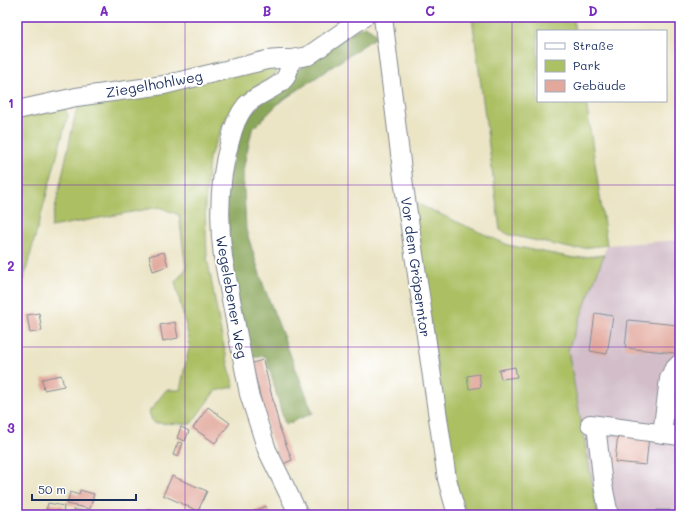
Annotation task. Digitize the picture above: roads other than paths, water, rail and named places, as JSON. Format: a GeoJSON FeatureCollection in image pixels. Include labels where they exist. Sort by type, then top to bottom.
{"type":"FeatureCollection","features":[{"type":"Feature","properties":{"kind":"street"},"geometry":{"type":"LineString","coordinates":[[291,59],[308,56],[364,17]]}},
{"type":"Feature","properties":{"kind":"street","name":"Vor dem Gröperntor"},"geometry":{"type":"LineString","coordinates":[[383,17],[404,186],[446,472],[458,515]]}},
{"type":"Feature","properties":{"kind":"street","name":"Ziegelhohlweg"},"geometry":{"type":"LineString","coordinates":[[17,110],[76,97],[164,85],[267,60],[291,59]]}},
{"type":"Feature","properties":{"kind":"street","name":"Wegelebener Weg"},"geometry":{"type":"LineString","coordinates":[[291,59],[288,73],[283,81],[252,100],[240,113],[237,119],[228,147],[224,168],[220,239],[225,274],[249,394],[267,450],[299,515]]}},
{"type":"Feature","properties":{"kind":"street"},"geometry":{"type":"LineString","coordinates":[[662,434],[669,379],[673,370],[680,363]]}},
{"type":"Feature","properties":{"kind":"street"},"geometry":{"type":"LineString","coordinates":[[609,515],[593,424],[680,436]]}}]}
